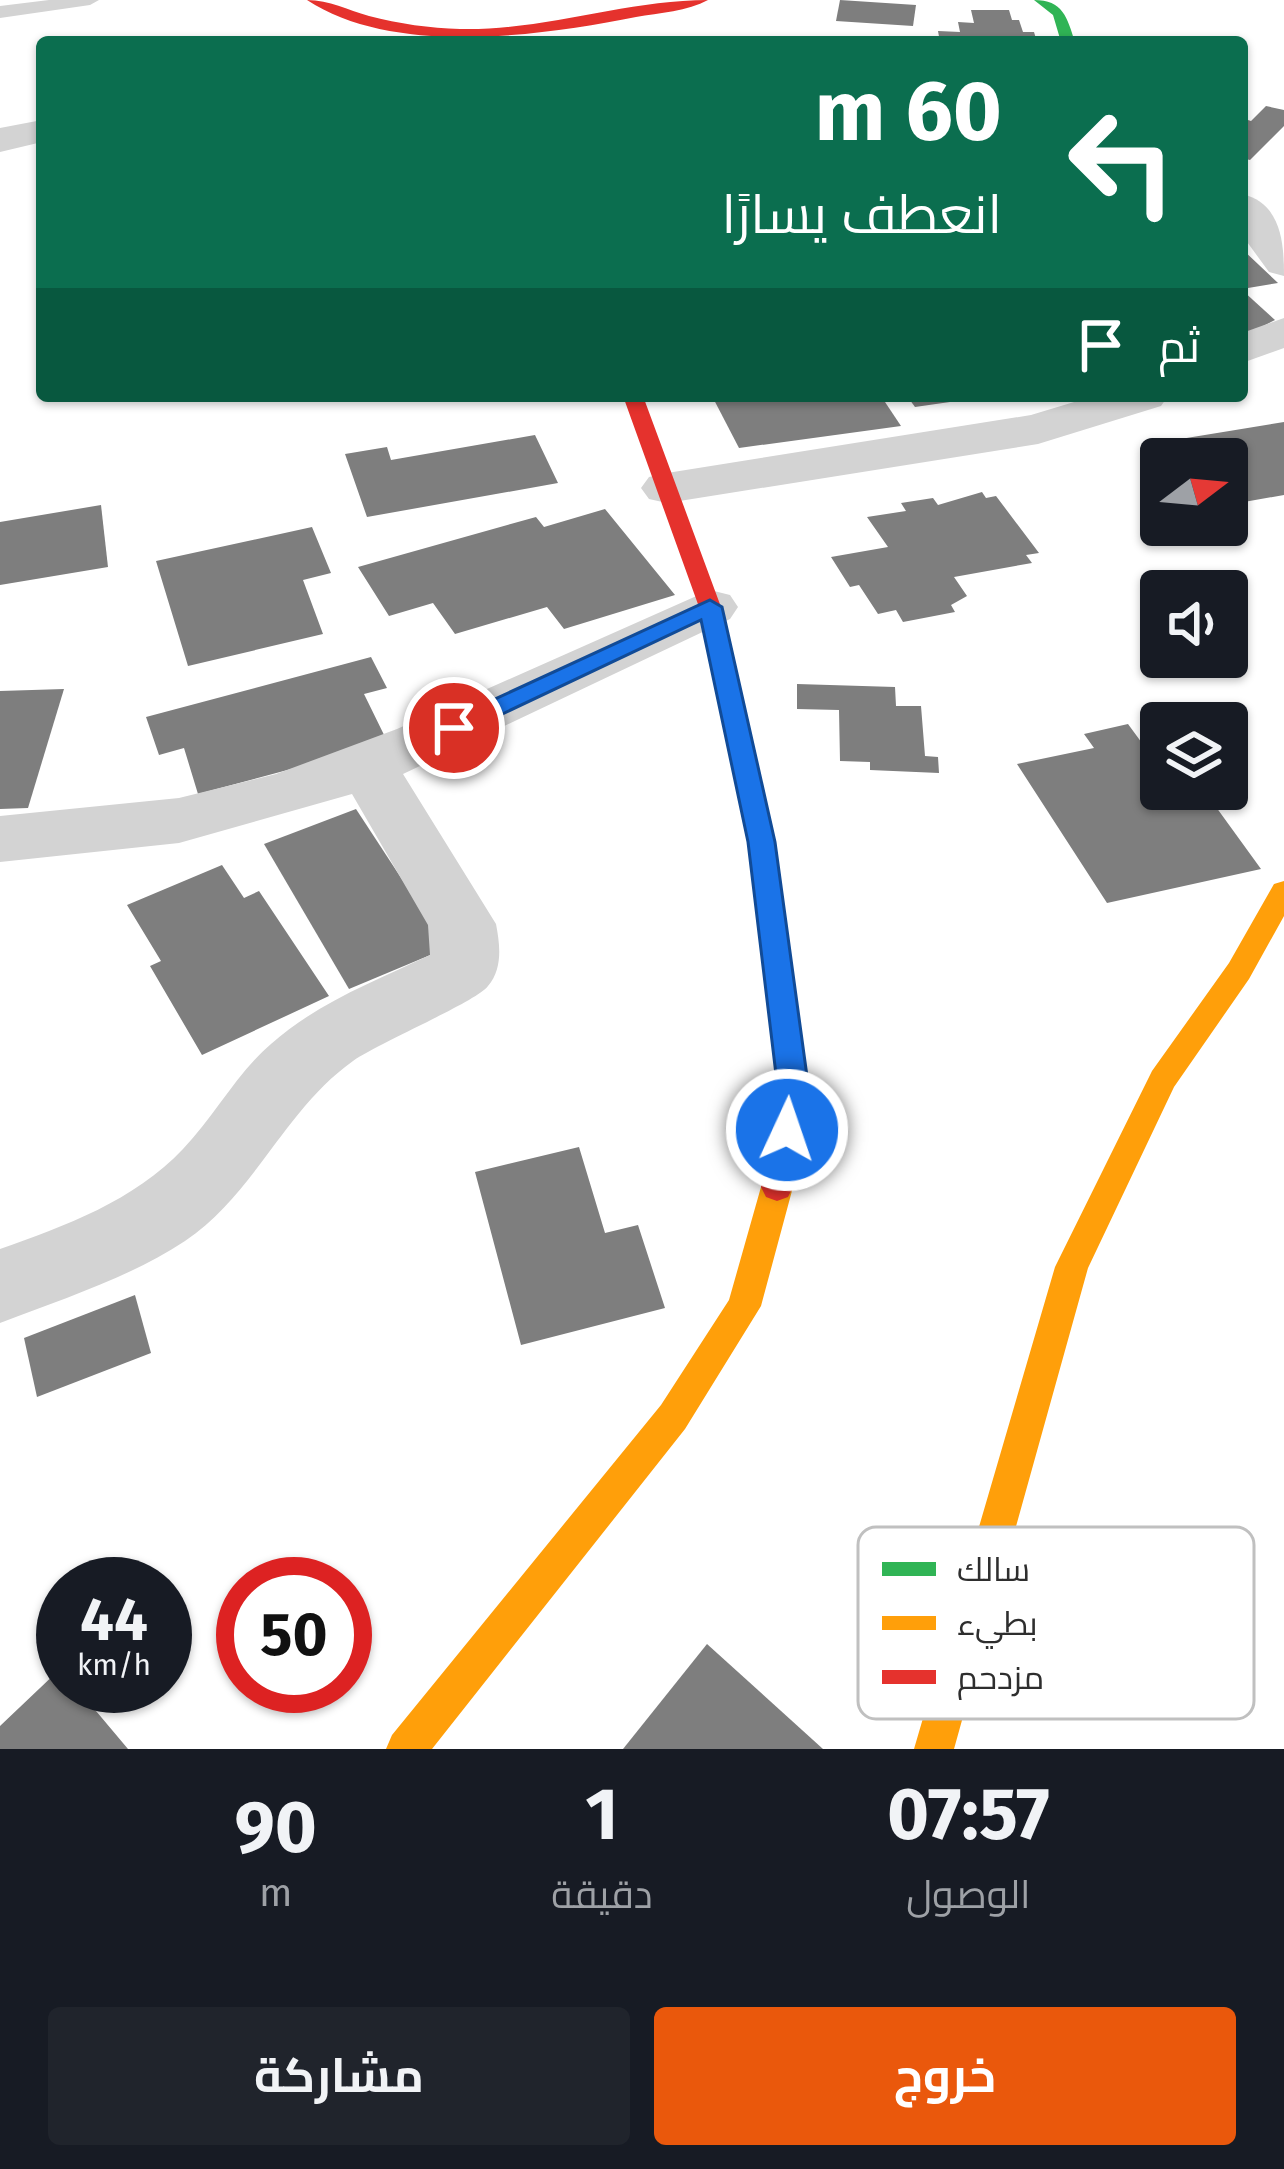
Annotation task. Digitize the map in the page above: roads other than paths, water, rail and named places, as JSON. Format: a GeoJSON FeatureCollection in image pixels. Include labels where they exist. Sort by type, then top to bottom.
{"type":"FeatureCollection","features":[{"type":"Feature","properties":{"kind":"main road"},"geometry":{"type":"LineString","coordinates":[[314,0],[372,35],[410,36]]}},
{"type":"Feature","properties":{"kind":"main road"},"geometry":{"type":"LineString","coordinates":[[454,36],[701,0]]}},
{"type":"Feature","properties":{"kind":"main road"},"geometry":{"type":"LineString","coordinates":[[1041,0],[1059,13],[1066,36]]}},
{"type":"Feature","properties":{"kind":"main road"},"geometry":{"type":"LineString","coordinates":[[406,1749],[673,1417],[745,1306],[774,1206],[793,1091],[762,842],[710,607],[635,402]]}},
{"type":"Feature","properties":{"kind":"main road"},"geometry":{"type":"LineString","coordinates":[[998,1527],[1072,1267],[1163,1080],[1239,971],[1284,891]]}},
{"type":"Feature","properties":{"kind":"main road"},"geometry":{"type":"LineString","coordinates":[[934,1749],[943,1719]]}},
{"type":"Feature","properties":{"kind":"street"},"geometry":{"type":"LineString","coordinates":[[0,140],[36,132]]}},
{"type":"Feature","properties":{"kind":"street"},"geometry":{"type":"LineString","coordinates":[[1248,214],[1284,263]]}},
{"type":"Feature","properties":{"kind":"street"},"geometry":{"type":"LineString","coordinates":[[1248,347],[1284,332]]}},
{"type":"Feature","properties":{"kind":"street"},"geometry":{"type":"LineString","coordinates":[[667,488],[1038,429],[1125,402]]}},
{"type":"Feature","properties":{"kind":"street"},"geometry":{"type":"LineString","coordinates":[[0,839],[116,829],[232,810],[368,768],[710,607]]}},
{"type":"Feature","properties":{"kind":"street"},"geometry":{"type":"LineString","coordinates":[[0,1286],[87,1253],[158,1214],[196,1187],[296,1065],[342,1032],[462,970],[466,946],[462,925],[368,768]]}},
{"type":"Feature","properties":{"kind":"lane"},"geometry":{"type":"LineString","coordinates":[[0,12],[90,0]]}}]}
